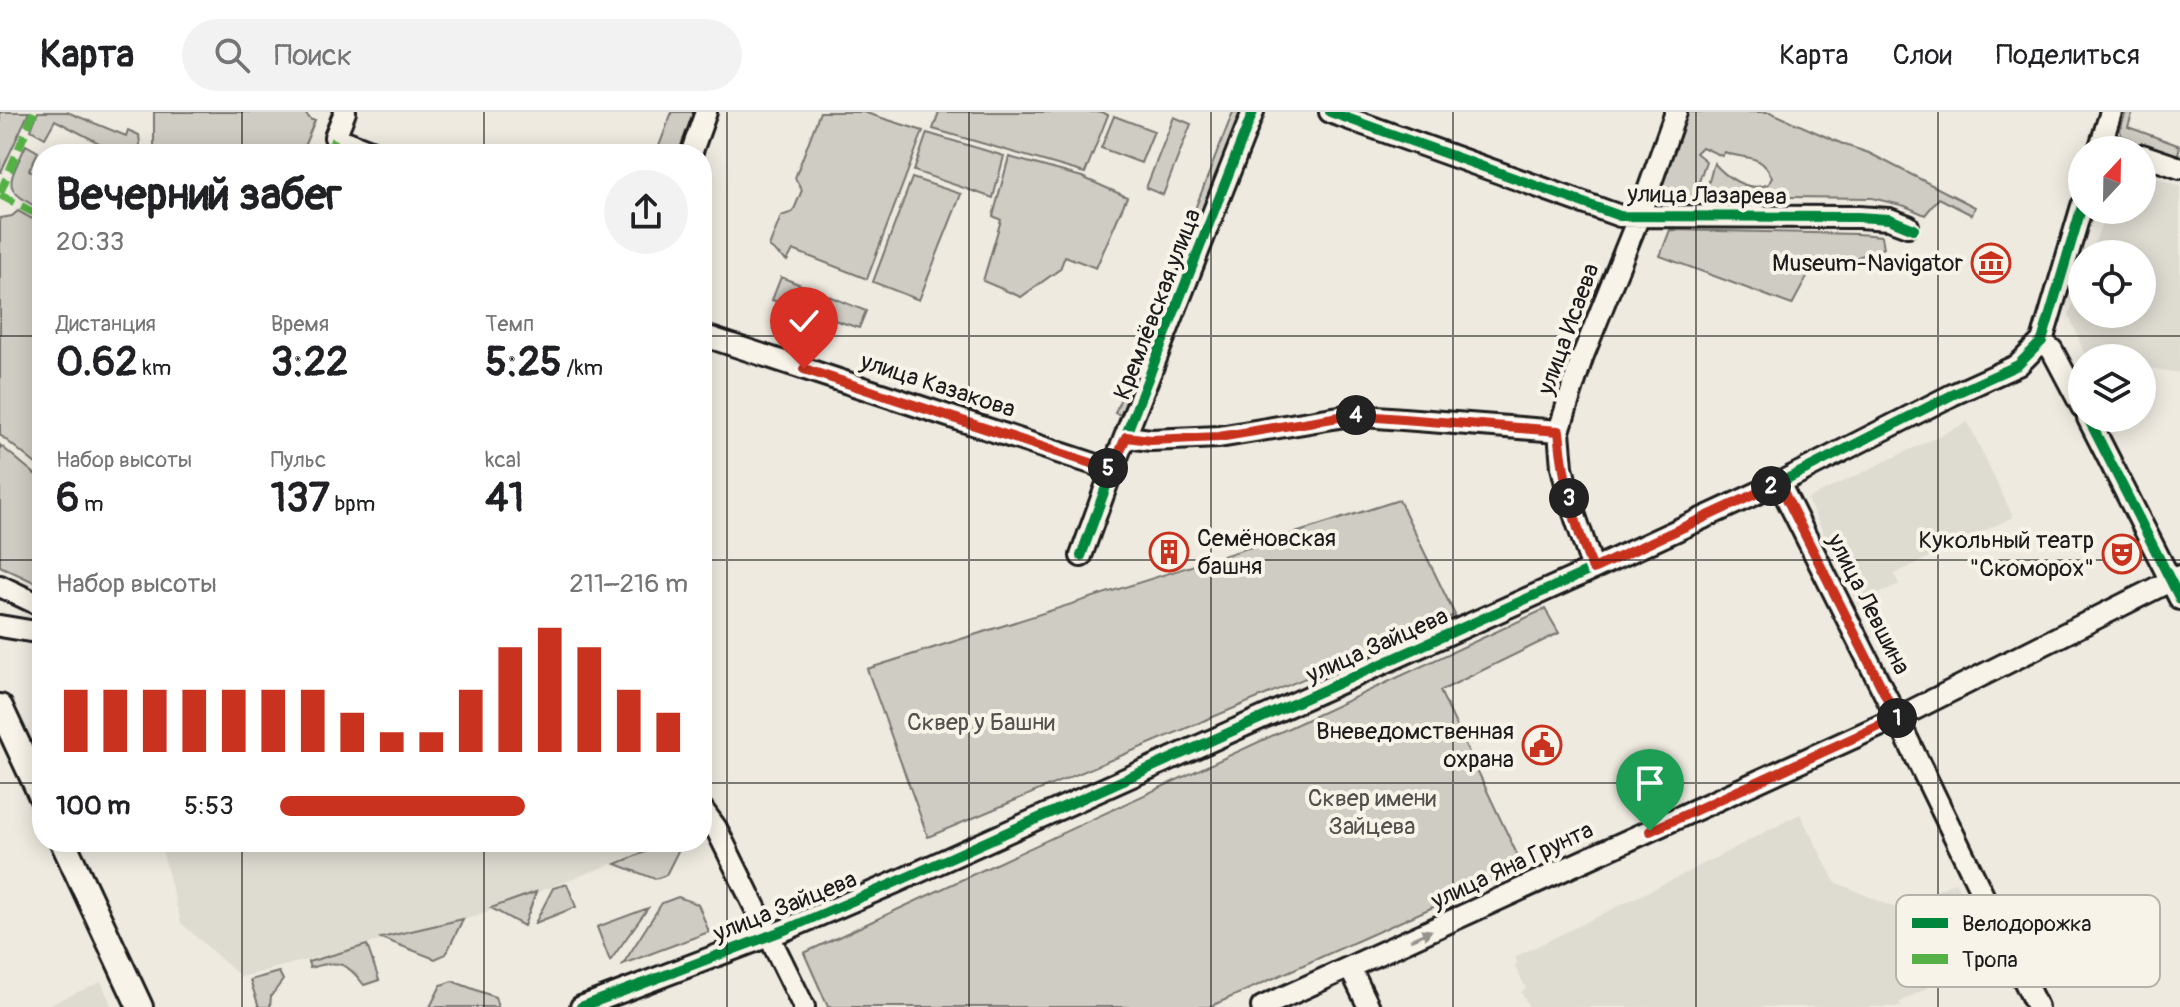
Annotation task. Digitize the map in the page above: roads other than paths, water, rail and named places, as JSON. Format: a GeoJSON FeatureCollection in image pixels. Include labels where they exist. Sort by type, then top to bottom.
{"type":"FeatureCollection","features":[{"type":"Feature","properties":{"kind":"main road"},"geometry":{"type":"LineString","coordinates":[[0,707],[32,776]]}},
{"type":"Feature","properties":{"kind":"main road"},"geometry":{"type":"LineString","coordinates":[[68,852],[140,1007]]}},
{"type":"Feature","properties":{"kind":"street"},"geometry":{"type":"LineString","coordinates":[[345,112],[335,137],[353,144]]}},
{"type":"Feature","properties":{"kind":"street"},"geometry":{"type":"LineString","coordinates":[[695,144],[706,112]]}},
{"type":"Feature","properties":{"kind":"street","name":"Кремлёвская улица"},"geometry":{"type":"LineString","coordinates":[[1081,556],[1253,112]]}},
{"type":"Feature","properties":{"kind":"street","name":"улица Лазарева"},"geometry":{"type":"LineString","coordinates":[[1330,112],[1620,216],[1858,217],[1889,219],[1908,226]]}},
{"type":"Feature","properties":{"kind":"street","name":"улица Исаева"},"geometry":{"type":"LineString","coordinates":[[1593,569],[1570,501],[1562,467],[1559,431],[1582,358],[1639,216],[1676,112]]}},
{"type":"Feature","properties":{"kind":"street"},"geometry":{"type":"LineString","coordinates":[[2103,136],[2111,112]]}},
{"type":"Feature","properties":{"kind":"street"},"geometry":{"type":"LineString","coordinates":[[2156,160],[2180,168]]}},
{"type":"Feature","properties":{"kind":"street"},"geometry":{"type":"LineString","coordinates":[[2068,380],[2052,350],[2042,341],[2077,224]]}},
{"type":"Feature","properties":{"kind":"street","name":"улица Казакова"},"geometry":{"type":"LineString","coordinates":[[712,338],[1112,470]]}},
{"type":"Feature","properties":{"kind":"street","name":"улица Зайцева"},"geometry":{"type":"LineString","coordinates":[[581,1007],[787,929],[894,883],[1593,569],[1779,483],[2018,365],[2042,341]]}},
{"type":"Feature","properties":{"kind":"street"},"geometry":{"type":"LineString","coordinates":[[1126,437],[1151,440],[1219,437],[1351,415],[1559,431]]}},
{"type":"Feature","properties":{"kind":"street"},"geometry":{"type":"LineString","coordinates":[[2096,432],[2176,578],[2180,599]]}},
{"type":"Feature","properties":{"kind":"street","name":"улица Левшина"},"geometry":{"type":"LineString","coordinates":[[1779,483],[1983,895]]}},
{"type":"Feature","properties":{"kind":"street","name":"улица Яна Грунта"},"geometry":{"type":"LineString","coordinates":[[1262,1007],[1897,718],[2176,578]]}},
{"type":"Feature","properties":{"kind":"street"},"geometry":{"type":"LineString","coordinates":[[0,586],[32,601]]}},
{"type":"Feature","properties":{"kind":"street"},"geometry":{"type":"LineString","coordinates":[[0,626],[32,631]]}},
{"type":"Feature","properties":{"kind":"street"},"geometry":{"type":"LineString","coordinates":[[712,823],[804,1007]]}},
{"type":"Feature","properties":{"kind":"street"},"geometry":{"type":"LineString","coordinates":[[1350,968],[1369,1007]]}},
{"type":"Feature","properties":{"kind":"street","name":"улица Левшина"},"geometry":{"type":"LineString","coordinates":[[2027,987],[2037,1007]]}},
{"type":"Feature","properties":{"kind":"place","name":"Museum-Navigator"},"geometry":{"type":"Point","coordinates":[1991,263]}},
{"type":"Feature","properties":{"kind":"place","name":"Семёновская башня"},"geometry":{"type":"Point","coordinates":[1169,552]}},
{"type":"Feature","properties":{"kind":"place","name":"Кукольный театр \"Скоморох\""},"geometry":{"type":"Point","coordinates":[2122,554]}},
{"type":"Feature","properties":{"kind":"place","name":"Вневедомственная охрана"},"geometry":{"type":"Point","coordinates":[1542,745]}},
{"type":"Feature","properties":{"kind":"park label","name":"Сквер у Башни"},"geometry":{"type":"Point","coordinates":[981,722]}},
{"type":"Feature","properties":{"kind":"park label","name":"Сквер имени Зайцева"},"geometry":{"type":"Point","coordinates":[1372,812]}}]}
